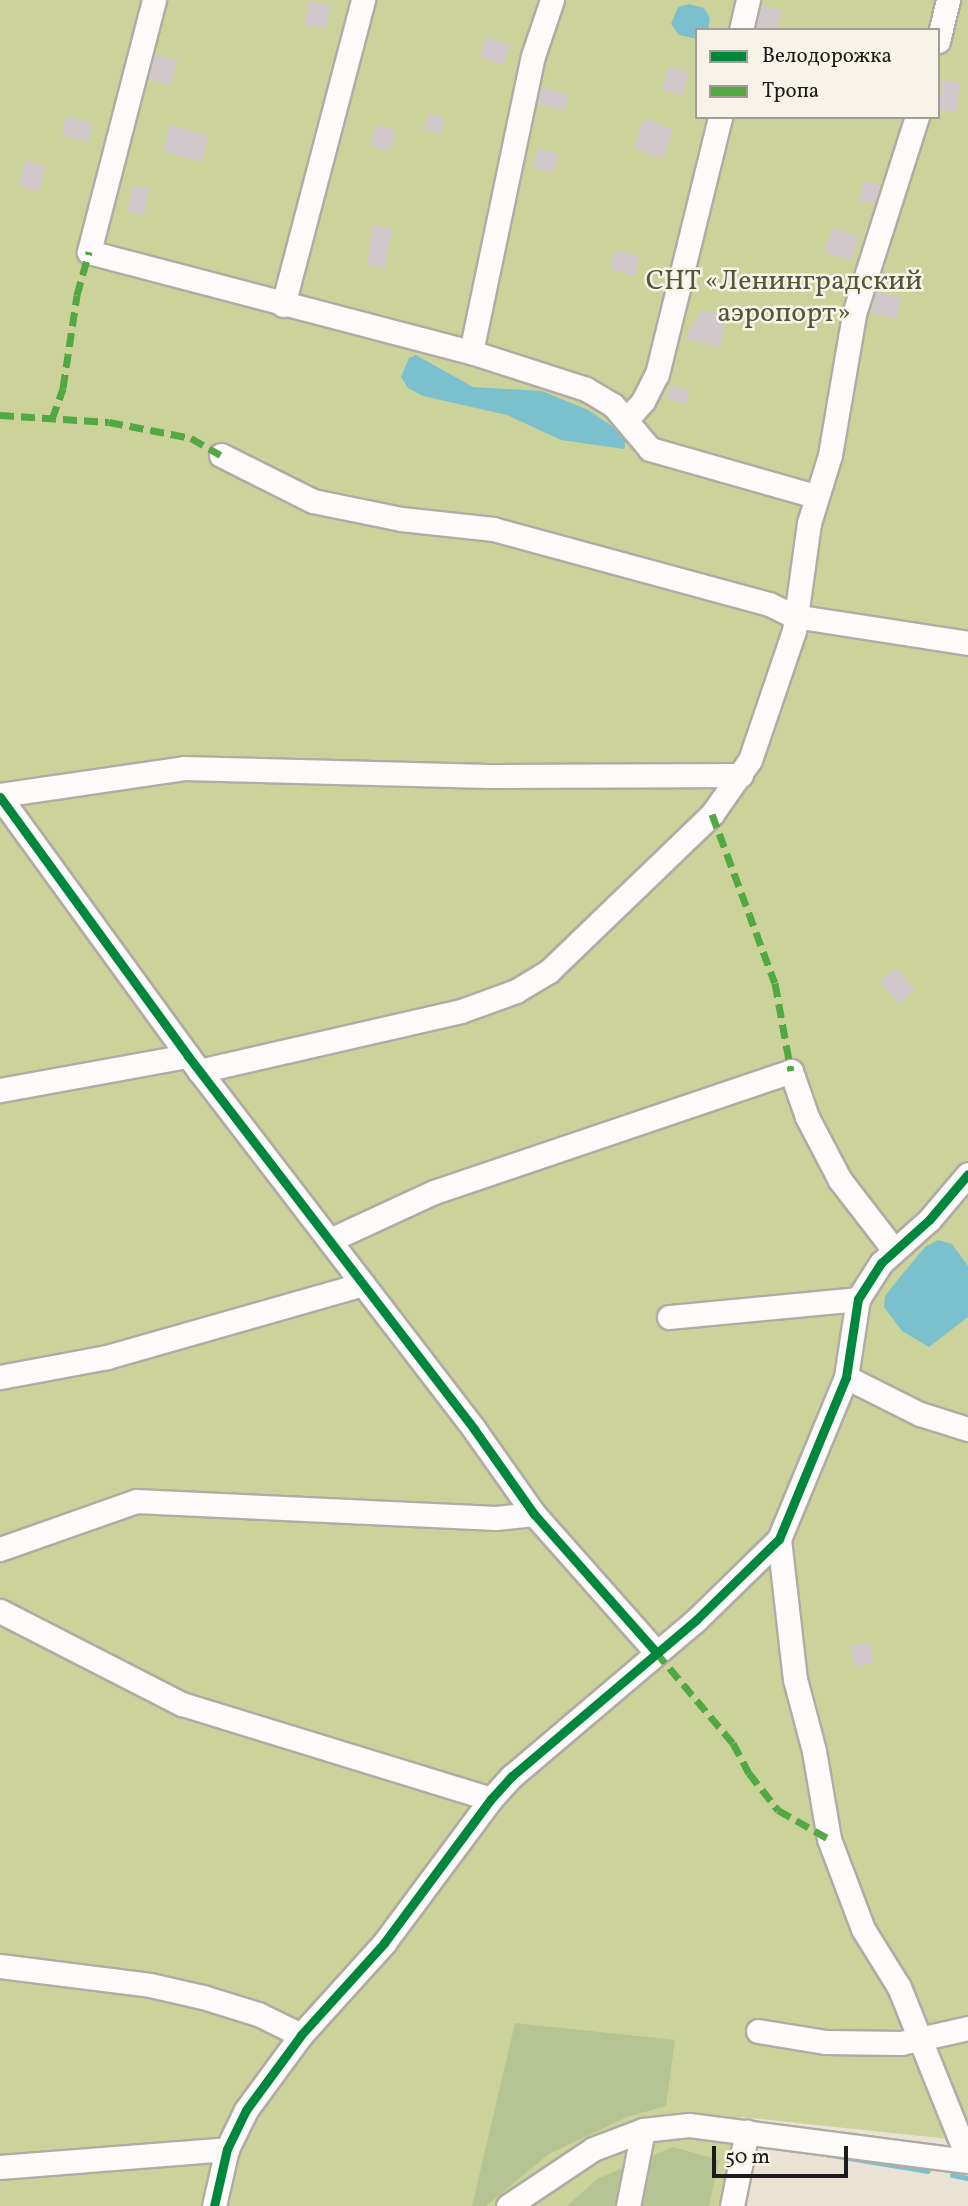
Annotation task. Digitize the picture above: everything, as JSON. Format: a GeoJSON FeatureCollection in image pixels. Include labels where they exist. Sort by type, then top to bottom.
{"type":"FeatureCollection","features":[{"type":"Feature","properties":{"kind":"street"},"geometry":{"type":"LineString","coordinates":[[154,0],[89,252],[282,305],[471,352],[586,389],[627,419],[650,449],[815,496]]}},
{"type":"Feature","properties":{"kind":"street"},"geometry":{"type":"LineString","coordinates":[[282,305],[363,0]]}},
{"type":"Feature","properties":{"kind":"street"},"geometry":{"type":"LineString","coordinates":[[471,352],[533,56],[552,0]]}},
{"type":"Feature","properties":{"kind":"street"},"geometry":{"type":"LineString","coordinates":[[741,28],[748,0]]}},
{"type":"Feature","properties":{"kind":"street"},"geometry":{"type":"LineString","coordinates":[[940,33],[948,0]]}},
{"type":"Feature","properties":{"kind":"street"},"geometry":{"type":"LineString","coordinates":[[627,419],[643,401],[657,374],[719,119]]}},
{"type":"Feature","properties":{"kind":"street"},"geometry":{"type":"LineString","coordinates":[[0,1090],[193,1063],[461,1011],[516,991],[549,971],[702,823],[741,775],[794,631],[794,615],[815,496],[830,455],[854,314],[916,119]]}},
{"type":"Feature","properties":{"kind":"street"},"geometry":{"type":"LineString","coordinates":[[221,455],[313,501],[401,519],[493,528],[769,604],[794,615],[968,643]]}},
{"type":"Feature","properties":{"kind":"street"},"geometry":{"type":"LineString","coordinates":[[656,1652],[534,1514],[363,1284],[193,1063],[0,796],[184,768],[488,776],[741,775]]}},
{"type":"Feature","properties":{"kind":"street"},"geometry":{"type":"LineString","coordinates":[[330,1241],[435,1192],[791,1071],[807,1117],[840,1180],[894,1250]]}},
{"type":"Feature","properties":{"kind":"street"},"geometry":{"type":"LineString","coordinates":[[214,2206],[228,2149],[246,2109],[301,2035],[384,1943],[491,1799],[656,1652],[696,1620],[779,1539],[846,1377],[858,1299],[894,1250],[929,1220],[968,1174]]}},
{"type":"Feature","properties":{"kind":"street"},"geometry":{"type":"LineString","coordinates":[[0,1377],[107,1357],[363,1284]]}},
{"type":"Feature","properties":{"kind":"street"},"geometry":{"type":"LineString","coordinates":[[669,1317],[858,1299]]}},
{"type":"Feature","properties":{"kind":"street"},"geometry":{"type":"LineString","coordinates":[[846,1377],[967,1434]]}},
{"type":"Feature","properties":{"kind":"street"},"geometry":{"type":"LineString","coordinates":[[0,1549],[135,1502],[496,1518],[534,1514]]}},
{"type":"Feature","properties":{"kind":"street"},"geometry":{"type":"LineString","coordinates":[[508,2206],[593,2149],[643,2130],[688,2125],[747,2131],[873,2152],[968,2160],[899,1987],[863,1929],[830,1839],[814,1751],[795,1679],[779,1539]]}},
{"type":"Feature","properties":{"kind":"street"},"geometry":{"type":"LineString","coordinates":[[0,1611],[182,1704],[491,1799]]}},
{"type":"Feature","properties":{"kind":"street"},"geometry":{"type":"LineString","coordinates":[[0,1966],[150,1985],[203,1997],[258,2014],[301,2035]]}},
{"type":"Feature","properties":{"kind":"street"},"geometry":{"type":"LineString","coordinates":[[758,2031],[826,2042],[901,2043],[968,2028]]}},
{"type":"Feature","properties":{"kind":"street"},"geometry":{"type":"LineString","coordinates":[[628,2206],[643,2130]]}},
{"type":"Feature","properties":{"kind":"street"},"geometry":{"type":"LineString","coordinates":[[732,2206],[747,2131]]}},
{"type":"Feature","properties":{"kind":"street"},"geometry":{"type":"LineString","coordinates":[[0,2167],[228,2149]]}},
{"type":"Feature","properties":{"kind":"green space","name":"СНТ «Ленинградский аэропорт»"},"geometry":{"type":"Polygon","coordinates":[[[0,0],[968,0],[968,2141],[741,2117],[725,2206],[0,2206],[0,0]]]}},
{"type":"Feature","properties":{"kind":"green space"},"geometry":{"type":"Polygon","coordinates":[[[515,2023],[675,2040],[666,2106],[627,2117],[549,2154],[486,2206],[472,2206],[515,2023]]]}},
{"type":"Feature","properties":{"kind":"green space"},"geometry":{"type":"Polygon","coordinates":[[[673,2147],[719,2160],[709,2206],[567,2206],[597,2179],[673,2147]]]}},
{"type":"Feature","properties":{"kind":"water"},"geometry":{"type":"Polygon","coordinates":[[[689,4],[704,8],[710,18],[708,28],[695,28],[695,39],[679,35],[671,24],[678,7],[689,4]]]}},
{"type":"Feature","properties":{"kind":"water"},"geometry":{"type":"Polygon","coordinates":[[[416,355],[473,387],[542,391],[588,410],[627,436],[624,449],[561,440],[507,415],[423,396],[408,388],[401,377],[409,358],[416,355]]]}},
{"type":"Feature","properties":{"kind":"water"},"geometry":{"type":"Polygon","coordinates":[[[938,1240],[952,1244],[968,1266],[968,1317],[929,1347],[902,1331],[884,1307],[885,1296],[900,1277],[925,1247],[938,1240]]]}},
{"type":"Feature","properties":{"kind":"building"},"geometry":{"type":"Polygon","coordinates":[[[309,1],[331,5],[326,28],[305,25],[309,1]]]}},
{"type":"Feature","properties":{"kind":"building"},"geometry":{"type":"Polygon","coordinates":[[[761,5],[781,10],[777,28],[756,26],[761,5]]]}},
{"type":"Feature","properties":{"kind":"building"},"geometry":{"type":"Polygon","coordinates":[[[486,37],[510,45],[503,65],[480,57],[486,37]]]}},
{"type":"Feature","properties":{"kind":"building"},"geometry":{"type":"Polygon","coordinates":[[[154,54],[177,60],[170,85],[147,79],[154,54]]]}},
{"type":"Feature","properties":{"kind":"building"},"geometry":{"type":"Polygon","coordinates":[[[668,67],[688,72],[683,95],[662,90],[668,67]]]}},
{"type":"Feature","properties":{"kind":"building"},"geometry":{"type":"Polygon","coordinates":[[[942,80],[960,82],[957,112],[940,110],[942,80]]]}},
{"type":"Feature","properties":{"kind":"building"},"geometry":{"type":"Polygon","coordinates":[[[541,87],[569,95],[564,111],[536,103],[541,87]]]}},
{"type":"Feature","properties":{"kind":"building"},"geometry":{"type":"Polygon","coordinates":[[[428,114],[445,118],[441,133],[424,130],[428,114]]]}},
{"type":"Feature","properties":{"kind":"building"},"geometry":{"type":"Polygon","coordinates":[[[66,117],[92,123],[88,142],[62,136],[66,117]]]}},
{"type":"Feature","properties":{"kind":"building"},"geometry":{"type":"Polygon","coordinates":[[[644,119],[673,129],[663,158],[634,148],[644,119]]]}},
{"type":"Feature","properties":{"kind":"building"},"geometry":{"type":"Polygon","coordinates":[[[170,125],[208,136],[201,162],[163,151],[170,125]]]}},
{"type":"Feature","properties":{"kind":"building"},"geometry":{"type":"Polygon","coordinates":[[[376,125],[395,130],[390,151],[370,146],[376,125]]]}},
{"type":"Feature","properties":{"kind":"building"},"geometry":{"type":"Polygon","coordinates":[[[538,148],[558,154],[552,173],[532,167],[538,148]]]}},
{"type":"Feature","properties":{"kind":"building"},"geometry":{"type":"Polygon","coordinates":[[[25,161],[45,166],[39,191],[19,186],[25,161]]]}},
{"type":"Feature","properties":{"kind":"building"},"geometry":{"type":"Polygon","coordinates":[[[864,181],[881,185],[874,204],[859,201],[864,181]]]}},
{"type":"Feature","properties":{"kind":"building"},"geometry":{"type":"Polygon","coordinates":[[[133,185],[150,189],[143,215],[127,211],[133,185]]]}},
{"type":"Feature","properties":{"kind":"building"},"geometry":{"type":"Polygon","coordinates":[[[373,225],[392,228],[386,267],[367,265],[373,225]]]}},
{"type":"Feature","properties":{"kind":"building"},"geometry":{"type":"Polygon","coordinates":[[[832,228],[859,237],[851,260],[824,252],[832,228]]]}},
{"type":"Feature","properties":{"kind":"building"},"geometry":{"type":"Polygon","coordinates":[[[615,250],[639,256],[634,275],[610,269],[615,250]]]}},
{"type":"Feature","properties":{"kind":"building"},"geometry":{"type":"Polygon","coordinates":[[[876,292],[901,297],[896,318],[872,314],[876,292]]]}},
{"type":"Feature","properties":{"kind":"building"},"geometry":{"type":"Polygon","coordinates":[[[702,310],[727,315],[720,347],[685,339],[702,310]]]}},
{"type":"Feature","properties":{"kind":"building"},"geometry":{"type":"Polygon","coordinates":[[[671,385],[689,390],[685,404],[667,398],[671,385]]]}},
{"type":"Feature","properties":{"kind":"building"},"geometry":{"type":"Polygon","coordinates":[[[896,968],[915,990],[899,1004],[880,982],[896,968]]]}},
{"type":"Feature","properties":{"kind":"building"},"geometry":{"type":"Polygon","coordinates":[[[869,1642],[874,1662],[856,1667],[851,1647],[869,1642]]]}},
{"type":"Feature","properties":{"kind":"waterway"},"geometry":{"type":"LineString","coordinates":[[825,2154],[928,2171]]}},
{"type":"Feature","properties":{"kind":"waterway"},"geometry":{"type":"LineString","coordinates":[[952,2175],[968,2178]]}},
{"type":"Feature","properties":{"kind":"marked path"},"geometry":{"type":"LineString","coordinates":[[52,419],[63,388],[77,295],[89,252]]}},
{"type":"Feature","properties":{"kind":"marked path"},"geometry":{"type":"LineString","coordinates":[[0,415],[109,422],[191,438],[221,455]]}},
{"type":"Feature","properties":{"kind":"marked path"},"geometry":{"type":"LineString","coordinates":[[712,814],[775,983],[791,1071]]}},
{"type":"Feature","properties":{"kind":"marked path"},"geometry":{"type":"LineString","coordinates":[[656,1652],[733,1743],[749,1773],[778,1810],[829,1839]]}},
{"type":"Feature","properties":{"kind":"cycle path"},"geometry":{"type":"LineString","coordinates":[[0,797],[188,1056],[474,1429],[534,1514],[656,1652]]}},
{"type":"Feature","properties":{"kind":"cycle path"},"geometry":{"type":"LineString","coordinates":[[214,2206],[227,2149],[246,2110],[301,2035],[384,1943],[491,1799],[512,1776],[696,1620],[779,1539],[846,1377],[858,1299],[881,1263],[929,1220],[968,1174]]}}]}
